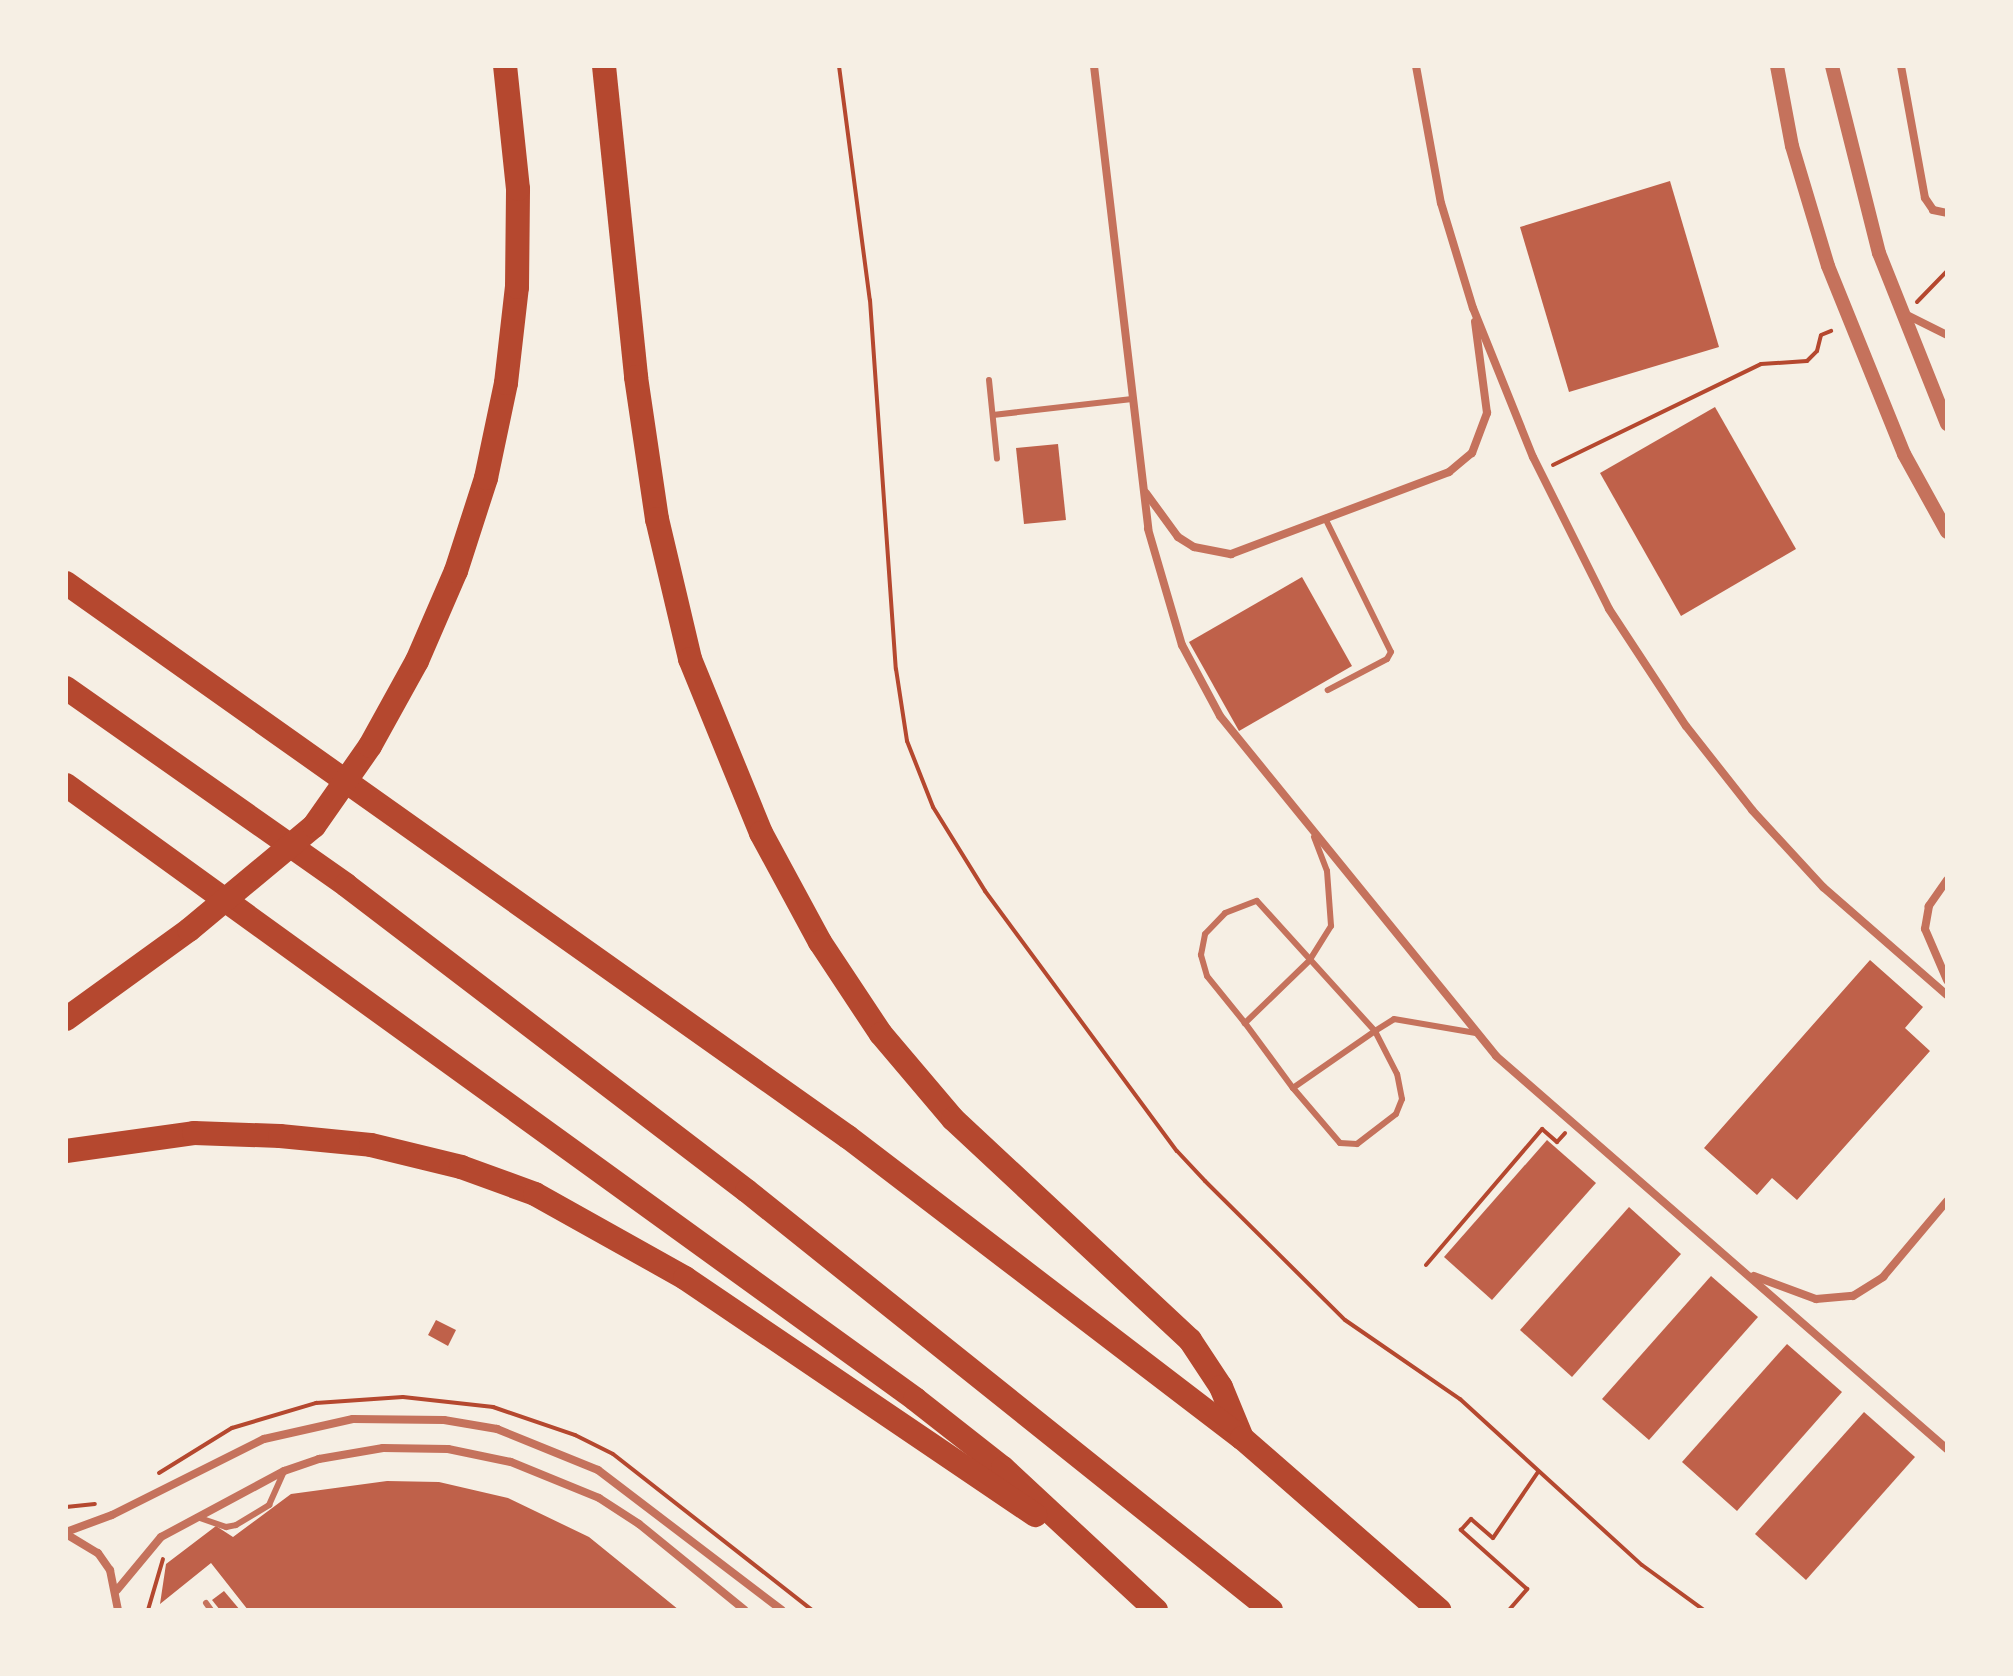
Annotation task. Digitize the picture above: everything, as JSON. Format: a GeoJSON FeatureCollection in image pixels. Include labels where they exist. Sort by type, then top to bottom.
{"type":"FeatureCollection","features":[{"type":"Feature","properties":{"kind":"highway"},"geometry":{"type":"LineString","coordinates":[[66,1019],[189,930],[314,826],[370,746],[417,661],[456,571],[486,478],[506,383],[517,287],[518,189],[505,66]]}},
{"type":"Feature","properties":{"kind":"highway"},"geometry":{"type":"LineString","coordinates":[[604,66],[636,377],[657,519],[690,659],[761,833],[820,942],[881,1034],[953,1119],[1190,1340],[1221,1387],[1242,1438]]}},
{"type":"Feature","properties":{"kind":"highway"},"geometry":{"type":"LineString","coordinates":[[66,583],[848,1137],[1242,1438],[1439,1610]]}},
{"type":"Feature","properties":{"kind":"highway"},"geometry":{"type":"LineString","coordinates":[[66,688],[346,885],[747,1191],[1271,1610]]}},
{"type":"Feature","properties":{"kind":"highway"},"geometry":{"type":"LineString","coordinates":[[66,785],[173,858],[915,1399],[1003,1468],[1080,1544],[1156,1610]]}},
{"type":"Feature","properties":{"kind":"highway"},"geometry":{"type":"LineString","coordinates":[[66,1151],[194,1133],[280,1136],[371,1145],[461,1167],[535,1194],[685,1278],[1080,1544]]}},
{"type":"Feature","properties":{"kind":"street"},"geometry":{"type":"LineString","coordinates":[[1094,66],[1143,489],[1156,569],[1194,669],[1236,738],[1476,1033],[1572,1126],[1947,1449]]}},
{"type":"Feature","properties":{"kind":"street"},"geometry":{"type":"LineString","coordinates":[[1416,66],[1441,203],[1473,308],[1540,471],[1633,650],[1719,768],[1823,887],[1947,995]]}},
{"type":"Feature","properties":{"kind":"street"},"geometry":{"type":"LineString","coordinates":[[1777,66],[1792,146],[1828,266],[1904,454],[1947,532]]}},
{"type":"Feature","properties":{"kind":"street"},"geometry":{"type":"LineString","coordinates":[[1832,66],[1861,196],[1898,309],[1947,424]]}},
{"type":"Feature","properties":{"kind":"street"},"geometry":{"type":"LineString","coordinates":[[1901,66],[1925,198],[1933,210],[1947,213]]}},
{"type":"Feature","properties":{"kind":"street"},"geometry":{"type":"LineString","coordinates":[[1143,489],[1178,537],[1212,552],[1249,550],[1449,472],[1472,453],[1487,413],[1473,308]]}},
{"type":"Feature","properties":{"kind":"street"},"geometry":{"type":"LineString","coordinates":[[1898,309],[1947,335]]}},
{"type":"Feature","properties":{"kind":"street"},"geometry":{"type":"LineString","coordinates":[[1947,880],[1929,906],[1925,929],[1947,980]]}},
{"type":"Feature","properties":{"kind":"street"},"geometry":{"type":"LineString","coordinates":[[1746,1273],[1816,1299],[1853,1296],[1883,1277],[1947,1201]]}},
{"type":"Feature","properties":{"kind":"street"},"geometry":{"type":"LineString","coordinates":[[66,1533],[112,1515],[264,1439],[353,1419],[444,1420],[497,1429],[598,1470],[782,1610]]}},
{"type":"Feature","properties":{"kind":"street"},"geometry":{"type":"LineString","coordinates":[[117,1590],[161,1537],[194,1516],[284,1471],[319,1459],[383,1448],[448,1449],[511,1462],[599,1498],[639,1524],[745,1610]]}},
{"type":"Feature","properties":{"kind":"street"},"geometry":{"type":"LineString","coordinates":[[66,1533],[98,1553],[117,1590],[118,1610]]}},
{"type":"Feature","properties":{"kind":"lane"},"geometry":{"type":"LineString","coordinates":[[989,380],[997,459]]}},
{"type":"Feature","properties":{"kind":"lane"},"geometry":{"type":"LineString","coordinates":[[993,415],[1132,399]]}},
{"type":"Feature","properties":{"kind":"lane"},"geometry":{"type":"LineString","coordinates":[[1325,518],[1391,648],[1387,659],[1328,690]]}},
{"type":"Feature","properties":{"kind":"lane"},"geometry":{"type":"LineString","coordinates":[[1245,1023],[1310,960],[1331,926],[1327,871],[1314,837]]}},
{"type":"Feature","properties":{"kind":"lane"},"geometry":{"type":"LineString","coordinates":[[1257,901],[1375,1031],[1397,1074],[1402,1099],[1396,1114],[1357,1144],[1340,1143],[1293,1088],[1245,1023],[1207,976],[1201,955],[1205,934],[1225,913],[1257,901]]}},
{"type":"Feature","properties":{"kind":"lane"},"geometry":{"type":"LineString","coordinates":[[1293,1088],[1394,1019],[1476,1033]]}},
{"type":"Feature","properties":{"kind":"lane"},"geometry":{"type":"LineString","coordinates":[[194,1516],[226,1527],[236,1525],[269,1505],[284,1471]]}},
{"type":"Feature","properties":{"kind":"lane"},"geometry":{"type":"LineString","coordinates":[[206,1603],[211,1610]]}},
{"type":"Feature","properties":{"kind":"path"},"geometry":{"type":"LineString","coordinates":[[839,66],[869,286],[896,669],[907,741],[933,807],[985,891],[1177,1151],[1345,1320],[1460,1399],[1642,1565],[1704,1610]]}},
{"type":"Feature","properties":{"kind":"path"},"geometry":{"type":"LineString","coordinates":[[1917,302],[1947,271]]}},
{"type":"Feature","properties":{"kind":"path"},"geometry":{"type":"LineString","coordinates":[[1540,471],[1761,364],[1807,361],[1817,351],[1821,335],[1831,331]]}},
{"type":"Feature","properties":{"kind":"path"},"geometry":{"type":"LineString","coordinates":[[1426,1265],[1542,1129],[1557,1142],[1572,1126]]}},
{"type":"Feature","properties":{"kind":"path"},"geometry":{"type":"LineString","coordinates":[[1509,1610],[1527,1589],[1461,1530],[1471,1519],[1493,1538],[1538,1472]]}},
{"type":"Feature","properties":{"kind":"path"},"geometry":{"type":"LineString","coordinates":[[148,1610],[168,1548],[161,1537]]}},
{"type":"Feature","properties":{"kind":"building"},"geometry":{"type":"Polygon","coordinates":[[[1670,181],[1719,347],[1569,392],[1520,227],[1670,181]]]}},
{"type":"Feature","properties":{"kind":"building"},"geometry":{"type":"Polygon","coordinates":[[[1715,407],[1796,549],[1681,616],[1600,473],[1715,407]]]}},
{"type":"Feature","properties":{"kind":"building"},"geometry":{"type":"Polygon","coordinates":[[[1058,444],[1066,520],[1024,524],[1016,448],[1058,444]]]}},
{"type":"Feature","properties":{"kind":"building"},"geometry":{"type":"Polygon","coordinates":[[[1302,577],[1352,666],[1239,731],[1189,642],[1302,577]]]}},
{"type":"Feature","properties":{"kind":"building"},"geometry":{"type":"Polygon","coordinates":[[[1870,960],[1923,1007],[1905,1028],[1930,1051],[1797,1200],[1772,1178],[1757,1195],[1704,1148],[1870,960]]]}},
{"type":"Feature","properties":{"kind":"building"},"geometry":{"type":"Polygon","coordinates":[[[1547,1140],[1596,1183],[1492,1300],[1444,1257],[1547,1140]]]}},
{"type":"Feature","properties":{"kind":"building"},"geometry":{"type":"Polygon","coordinates":[[[1629,1207],[1681,1254],[1572,1377],[1520,1330],[1629,1207]]]}},
{"type":"Feature","properties":{"kind":"building"},"geometry":{"type":"Polygon","coordinates":[[[1711,1276],[1758,1317],[1649,1440],[1602,1399],[1711,1276]]]}},
{"type":"Feature","properties":{"kind":"building"},"geometry":{"type":"Polygon","coordinates":[[[436,1320],[456,1330],[448,1346],[428,1335],[436,1320]]]}},
{"type":"Feature","properties":{"kind":"building"},"geometry":{"type":"Polygon","coordinates":[[[1787,1344],[1842,1392],[1737,1511],[1682,1462],[1787,1344]]]}},
{"type":"Feature","properties":{"kind":"building"},"geometry":{"type":"Polygon","coordinates":[[[1864,1412],[1915,1457],[1806,1580],[1755,1534],[1864,1412]]]}},
{"type":"Feature","properties":{"kind":"building"},"geometry":{"type":"Polygon","coordinates":[[[387,1481],[439,1482],[508,1498],[589,1537],[679,1610],[248,1610],[211,1563],[160,1604],[166,1564],[216,1526],[233,1537],[291,1494],[387,1481]]]}},
{"type":"Feature","properties":{"kind":"building"},"geometry":{"type":"Polygon","coordinates":[[[224,1591],[240,1610],[220,1610],[212,1600],[224,1591]]]}}]}
